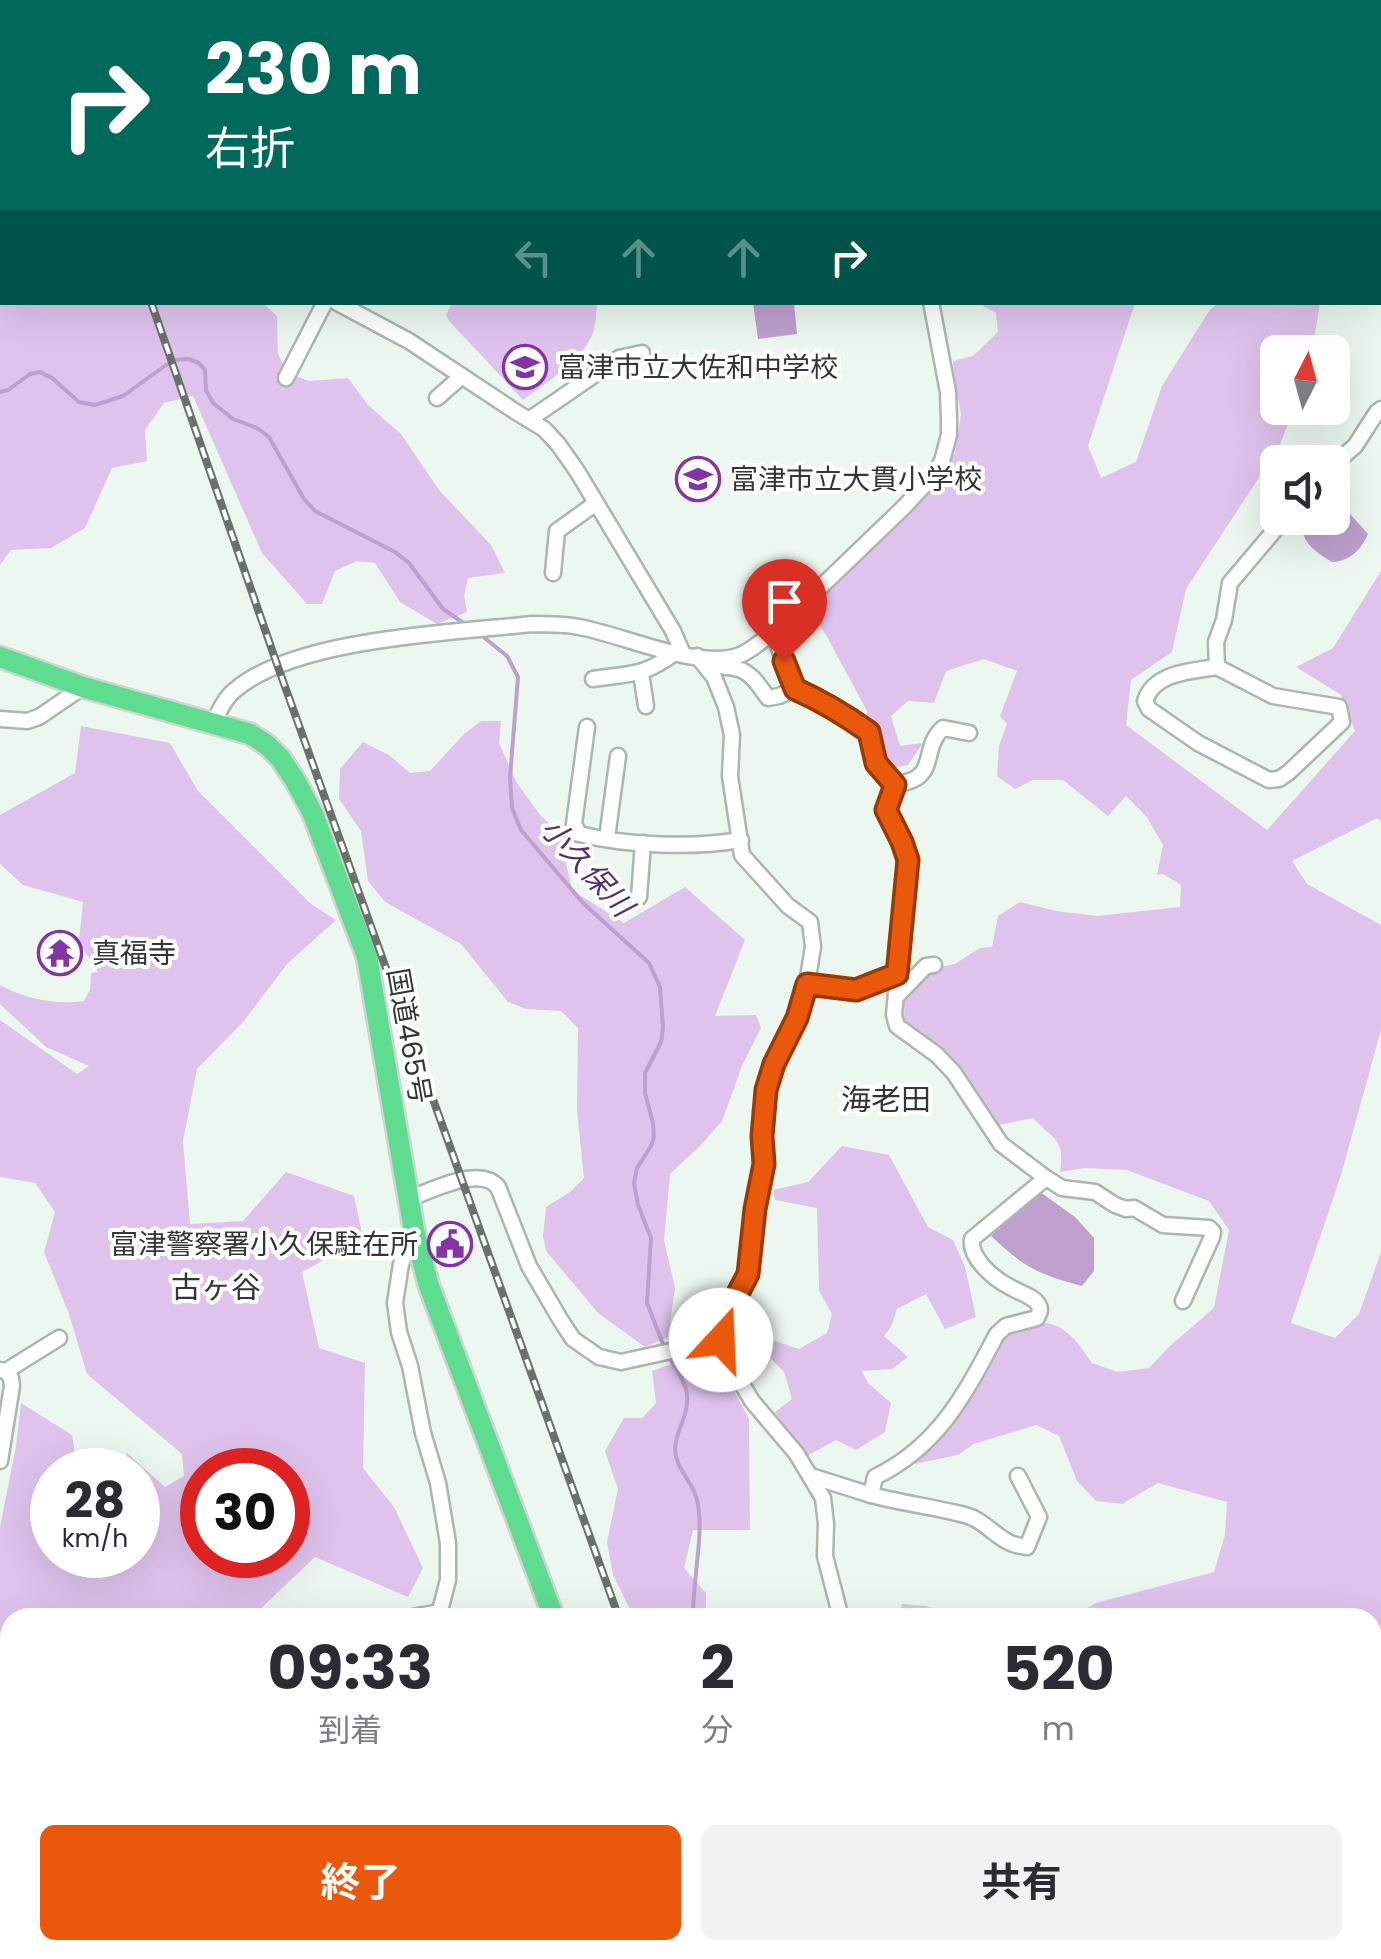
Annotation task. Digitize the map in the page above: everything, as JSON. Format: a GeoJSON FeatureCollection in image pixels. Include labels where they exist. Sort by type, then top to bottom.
{"type":"FeatureCollection","features":[{"type":"Feature","properties":{"kind":"highway","name":"国道465号"},"geometry":{"type":"LineString","coordinates":[[0,657],[83,687],[250,734],[282,759],[296,782],[313,814],[367,957],[414,1230],[429,1286],[550,1608]]}},
{"type":"Feature","properties":{"kind":"street"},"geometry":{"type":"LineString","coordinates":[[286,378],[323,305]]}},
{"type":"Feature","properties":{"kind":"street"},"geometry":{"type":"LineString","coordinates":[[342,305],[409,341],[552,437],[577,471],[689,655],[714,678],[732,735],[730,776],[742,855],[788,906],[810,922],[813,947],[807,984],[766,1090],[764,1164],[748,1274],[722,1324],[721,1340],[726,1357],[752,1401],[796,1453],[822,1498],[825,1556],[839,1608]]}},
{"type":"Feature","properties":{"kind":"street"},"geometry":{"type":"LineString","coordinates":[[214,722],[231,693],[247,681],[316,652],[373,642],[532,624],[581,627],[689,655],[729,658],[740,654],[772,633],[903,508],[942,461],[950,420],[932,305]]}},
{"type":"Feature","properties":{"kind":"street"},"geometry":{"type":"LineString","coordinates":[[530,419],[619,358],[642,353]]}},
{"type":"Feature","properties":{"kind":"street"},"geometry":{"type":"LineString","coordinates":[[437,398],[462,376]]}},
{"type":"Feature","properties":{"kind":"street"},"geometry":{"type":"LineString","coordinates":[[1350,450],[1381,409]]}},
{"type":"Feature","properties":{"kind":"street"},"geometry":{"type":"LineString","coordinates":[[553,574],[557,532],[596,503]]}},
{"type":"Feature","properties":{"kind":"street"},"geometry":{"type":"LineString","coordinates":[[1218,667],[1216,642],[1230,583],[1271,535]]}},
{"type":"Feature","properties":{"kind":"street"},"geometry":{"type":"LineString","coordinates":[[772,633],[795,689],[832,706],[869,732],[876,763],[895,785]]}},
{"type":"Feature","properties":{"kind":"street"},"geometry":{"type":"LineString","coordinates":[[592,678],[641,673],[689,655],[718,668],[742,669],[768,698],[795,689]]}},
{"type":"Feature","properties":{"kind":"street"},"geometry":{"type":"LineString","coordinates":[[1218,667],[1273,696],[1339,707],[1342,722],[1279,780],[1269,780],[1198,743],[1149,709],[1148,691],[1162,679],[1218,667]]}},
{"type":"Feature","properties":{"kind":"street"},"geometry":{"type":"LineString","coordinates":[[641,673],[646,706]]}},
{"type":"Feature","properties":{"kind":"street"},"geometry":{"type":"LineString","coordinates":[[0,719],[27,721],[39,717],[83,687]]}},
{"type":"Feature","properties":{"kind":"street"},"geometry":{"type":"LineString","coordinates":[[587,727],[574,824],[580,834],[642,843],[708,846],[741,840]]}},
{"type":"Feature","properties":{"kind":"street"},"geometry":{"type":"LineString","coordinates":[[895,785],[924,771],[935,735],[943,728],[969,733]]}},
{"type":"Feature","properties":{"kind":"street"},"geometry":{"type":"LineString","coordinates":[[607,838],[618,756]]}},
{"type":"Feature","properties":{"kind":"street"},"geometry":{"type":"LineString","coordinates":[[895,785],[886,810],[908,860],[894,1014],[897,1026],[954,1073],[1001,1144],[1046,1178],[1062,1188],[1095,1192],[1163,1225],[1209,1228],[1212,1237],[1184,1301]]}},
{"type":"Feature","properties":{"kind":"street"},"geometry":{"type":"LineString","coordinates":[[638,897],[642,843]]}},
{"type":"Feature","properties":{"kind":"street"},"geometry":{"type":"LineString","coordinates":[[896,998],[926,966],[934,965]]}},
{"type":"Feature","properties":{"kind":"street"},"geometry":{"type":"LineString","coordinates":[[807,984],[856,990],[897,974]]}},
{"type":"Feature","properties":{"kind":"street"},"geometry":{"type":"LineString","coordinates":[[410,1198],[468,1178],[492,1179],[530,1266],[573,1339],[599,1358],[621,1362],[721,1340]]}},
{"type":"Feature","properties":{"kind":"street"},"geometry":{"type":"LineString","coordinates":[[870,1495],[875,1476],[901,1464],[947,1420],[997,1334],[1006,1326],[1036,1318],[1040,1313],[1035,1300],[1004,1284],[970,1246],[972,1239],[1046,1178]]}},
{"type":"Feature","properties":{"kind":"street"},"geometry":{"type":"LineString","coordinates":[[414,1230],[401,1264],[396,1304],[399,1332],[438,1484],[448,1542],[448,1580],[440,1608]]}},
{"type":"Feature","properties":{"kind":"street"},"geometry":{"type":"LineString","coordinates":[[0,1461],[12,1386],[11,1378],[3,1370],[59,1338]]}},
{"type":"Feature","properties":{"kind":"street"},"geometry":{"type":"LineString","coordinates":[[811,1476],[870,1495],[968,1515],[1003,1541],[1027,1548],[1039,1518],[1018,1476]]}},
{"type":"Feature","properties":{"kind":"shaded area"},"geometry":{"type":"Polygon","coordinates":[[[0,305],[265,305],[277,316],[278,354],[288,374],[310,381],[348,378],[368,405],[401,434],[439,490],[491,545],[505,573],[468,578],[464,595],[467,612],[437,624],[400,602],[375,563],[357,561],[335,571],[322,604],[307,604],[262,553],[193,396],[164,403],[145,430],[147,461],[112,468],[85,528],[51,548],[11,550],[0,565],[0,305]]]}},
{"type":"Feature","properties":{"kind":"shaded area"},"geometry":{"type":"Polygon","coordinates":[[[451,305],[597,305],[593,332],[583,350],[559,374],[523,400],[446,315],[451,305]]]}},
{"type":"Feature","properties":{"kind":"shaded area"},"geometry":{"type":"Polygon","coordinates":[[[753,305],[794,305],[797,334],[758,339],[753,305]]]}},
{"type":"Feature","properties":{"kind":"shaded area"},"geometry":{"type":"Polygon","coordinates":[[[982,305],[1134,305],[1088,446],[1101,478],[1136,462],[1162,386],[1216,305],[1320,305],[1315,335],[1260,335],[1260,425],[1287,425],[1280,445],[1260,445],[1260,476],[1186,589],[1172,652],[1131,680],[1126,725],[1267,830],[1355,731],[1341,695],[1296,667],[1333,648],[1381,571],[1381,821],[1377,818],[1292,861],[1307,884],[1381,925],[1381,1030],[1341,1175],[1291,1323],[1335,1338],[1359,1314],[1381,1252],[1381,1608],[1087,1608],[1214,1572],[1225,1535],[1227,1502],[1158,1483],[1122,1504],[1096,1501],[1077,1481],[1059,1436],[1036,1425],[974,1444],[958,1455],[914,1464],[967,1401],[1006,1333],[1049,1323],[1070,1335],[1092,1363],[1118,1372],[1149,1368],[1214,1308],[1229,1230],[1209,1201],[1127,1170],[1085,1168],[1060,1172],[1059,1146],[1033,1118],[999,1125],[951,1057],[905,1027],[904,1003],[927,976],[980,948],[992,947],[998,916],[1020,902],[1097,916],[1180,907],[1181,885],[1163,874],[1157,875],[1163,845],[1146,816],[1126,796],[1108,816],[1063,780],[1033,780],[1015,789],[997,776],[999,746],[1007,724],[1000,716],[1017,671],[984,659],[946,671],[934,703],[908,701],[891,716],[900,746],[923,743],[908,765],[887,769],[866,723],[867,711],[809,609],[934,482],[955,453],[961,414],[953,361],[973,356],[998,332],[996,313],[982,305]]]}},
{"type":"Feature","properties":{"kind":"shaded area"},"geometry":{"type":"Polygon","coordinates":[[[1350,514],[1368,534],[1354,554],[1332,562],[1309,544],[1304,535],[1350,535],[1350,514]]]}},
{"type":"Feature","properties":{"kind":"shaded area"},"geometry":{"type":"Polygon","coordinates":[[[481,721],[501,721],[499,743],[517,783],[540,815],[559,832],[572,890],[624,923],[685,887],[745,940],[715,1016],[756,1015],[761,1028],[722,1121],[670,1174],[664,1240],[675,1288],[668,1337],[645,1347],[598,1313],[546,1251],[546,1207],[584,1178],[577,1111],[578,1028],[561,1011],[526,1009],[508,1002],[461,944],[385,902],[368,881],[361,831],[339,799],[340,769],[363,742],[389,755],[410,773],[430,771],[481,721]]]}},
{"type":"Feature","properties":{"kind":"shaded area"},"geometry":{"type":"Polygon","coordinates":[[[81,726],[170,743],[198,791],[311,904],[336,920],[287,964],[244,1021],[197,1069],[183,1141],[190,1224],[243,1221],[286,1172],[354,1196],[363,1238],[302,1272],[319,1348],[365,1363],[363,1468],[394,1507],[423,1568],[408,1597],[315,1557],[310,1562],[310,1448],[180,1448],[180,1452],[87,1374],[44,1252],[55,1212],[35,1183],[0,1177],[0,1020],[77,1074],[89,1066],[46,1047],[0,1004],[0,985],[41,1000],[84,1001],[90,990],[91,973],[98,972],[79,942],[83,902],[23,885],[0,864],[0,815],[75,773],[81,726]]]}},
{"type":"Feature","properties":{"kind":"shaded area"},"geometry":{"type":"Polygon","coordinates":[[[842,1146],[889,1155],[928,1227],[953,1240],[965,1267],[976,1317],[945,1329],[926,1294],[897,1309],[884,1336],[908,1357],[892,1369],[862,1371],[868,1383],[891,1403],[885,1432],[856,1450],[836,1440],[805,1457],[775,1412],[792,1399],[784,1372],[766,1354],[748,1359],[748,1344],[766,1338],[799,1349],[827,1333],[832,1314],[819,1291],[817,1208],[775,1200],[773,1190],[808,1182],[842,1146]]]}},
{"type":"Feature","properties":{"kind":"shaded area"},"geometry":{"type":"Polygon","coordinates":[[[1040,1192],[1075,1217],[1094,1238],[1094,1271],[1082,1286],[1032,1268],[991,1236],[1040,1192]]]}},
{"type":"Feature","properties":{"kind":"shaded area"},"geometry":{"type":"Polygon","coordinates":[[[712,1349],[749,1419],[750,1530],[693,1530],[684,1568],[706,1593],[706,1608],[630,1608],[613,1575],[607,1542],[618,1489],[605,1451],[624,1418],[642,1418],[656,1403],[652,1371],[712,1349]]]}},
{"type":"Feature","properties":{"kind":"shaded area"},"geometry":{"type":"Polygon","coordinates":[[[21,1403],[72,1435],[74,1448],[30,1448],[30,1578],[160,1578],[160,1483],[165,1487],[180,1478],[180,1578],[293,1578],[261,1608],[0,1608],[0,1527],[21,1403]]]}},
{"type":"Feature","properties":{"kind":"shaded area"},"geometry":{"type":"Polygon","coordinates":[[[902,1604],[931,1608],[901,1608],[902,1604]]]}},
{"type":"Feature","properties":{"kind":"waterway","name":"小久保川"},"geometry":{"type":"LineString","coordinates":[[0,392],[40,372],[79,402],[95,405],[123,396],[173,360],[199,363],[205,370],[206,390],[213,403],[233,419],[269,437],[304,499],[315,511],[395,552],[409,563],[443,609],[465,624]]}},
{"type":"Feature","properties":{"kind":"waterway","name":"小久保川"},"geometry":{"type":"LineString","coordinates":[[481,635],[507,656],[518,677],[510,778],[512,808],[521,830],[583,903],[649,963],[660,987],[661,1042],[645,1073],[654,1137],[637,1168],[634,1183],[651,1238],[647,1303],[664,1347]]}},
{"type":"Feature","properties":{"kind":"waterway","name":"小久保川"},"geometry":{"type":"LineString","coordinates":[[668,1355],[687,1393],[675,1450],[695,1493],[699,1513],[693,1608]]}},
{"type":"Feature","properties":{"kind":"railway"},"geometry":{"type":"LineString","coordinates":[[152,305],[615,1608]]}},
{"type":"Feature","properties":{"kind":"place","name":"富津市立大佐和中学校"},"geometry":{"type":"Point","coordinates":[525,367]}},
{"type":"Feature","properties":{"kind":"place","name":"富津市立大貫小学校"},"geometry":{"type":"Point","coordinates":[698,479]}},
{"type":"Feature","properties":{"kind":"place","name":"真福寺"},"geometry":{"type":"Point","coordinates":[60,953]}},
{"type":"Feature","properties":{"kind":"place","name":"富津警察署小久保駐在所"},"geometry":{"type":"Point","coordinates":[450,1244]}},
{"type":"Feature","properties":{"kind":"district","name":"海老田"},"geometry":{"type":"Point","coordinates":[886,1099]}},
{"type":"Feature","properties":{"kind":"district","name":"古ヶ谷"},"geometry":{"type":"Point","coordinates":[216,1287]}},
{"type":"Feature","properties":{"kind":"route"},"geometry":{"type":"LineString","coordinates":[[721,1340],[722,1324],[748,1274],[764,1164],[766,1090],[774,1064],[797,1018],[807,984],[856,990],[897,974],[908,860],[886,810],[895,785],[876,763],[869,732],[832,706],[795,689],[784,661]]}}]}
